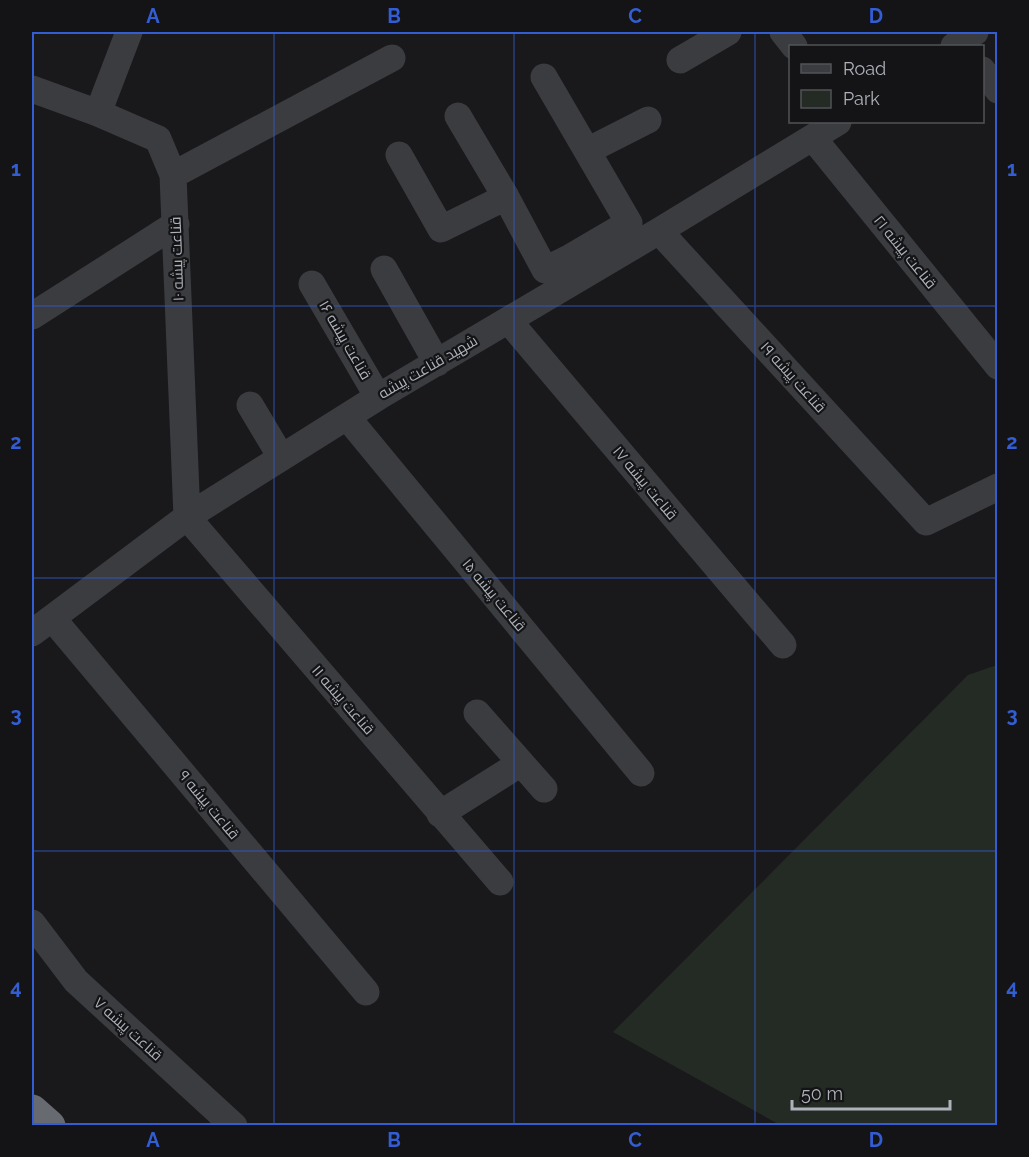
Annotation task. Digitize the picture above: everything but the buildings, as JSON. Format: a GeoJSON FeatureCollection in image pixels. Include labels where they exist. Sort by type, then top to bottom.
{"type":"FeatureCollection","features":[{"type":"Feature","properties":{"kind":"street"},"geometry":{"type":"LineString","coordinates":[[98,113],[129,32]]}},
{"type":"Feature","properties":{"kind":"street"},"geometry":{"type":"LineString","coordinates":[[680,60],[728,32]]}},
{"type":"Feature","properties":{"kind":"street"},"geometry":{"type":"LineString","coordinates":[[783,32],[793,45]]}},
{"type":"Feature","properties":{"kind":"street"},"geometry":{"type":"LineString","coordinates":[[173,175],[392,58]]}},
{"type":"Feature","properties":{"kind":"street"},"geometry":{"type":"LineString","coordinates":[[984,72],[998,90]]}},
{"type":"Feature","properties":{"kind":"street"},"geometry":{"type":"LineString","coordinates":[[458,116],[506,197],[545,270],[577,266],[629,223],[544,77]]}},
{"type":"Feature","properties":{"kind":"street","name":"قناعت پیشه ۱۰"},"geometry":{"type":"LineString","coordinates":[[32,89],[98,113],[158,139],[173,175],[187,517]]}},
{"type":"Feature","properties":{"kind":"street"},"geometry":{"type":"LineString","coordinates":[[587,151],[648,120]]}},
{"type":"Feature","properties":{"kind":"street","name":"شهید قناعت پیشه"},"geometry":{"type":"LineString","coordinates":[[42,626],[187,517],[378,397],[508,320],[577,266],[659,231],[836,123]]}},
{"type":"Feature","properties":{"kind":"street","name":"قناعت پیشه ۲۱"},"geometry":{"type":"LineString","coordinates":[[813,138],[998,366]]}},
{"type":"Feature","properties":{"kind":"street"},"geometry":{"type":"LineString","coordinates":[[399,155],[441,229],[506,197]]}},
{"type":"Feature","properties":{"kind":"street"},"geometry":{"type":"LineString","coordinates":[[32,316],[176,224]]}},
{"type":"Feature","properties":{"kind":"street","name":"قناعت پیشه ۱۹"},"geometry":{"type":"LineString","coordinates":[[659,231],[926,522],[998,487]]}},
{"type":"Feature","properties":{"kind":"street"},"geometry":{"type":"LineString","coordinates":[[384,268],[437,363]]}},
{"type":"Feature","properties":{"kind":"street","name":"قناعت پیشه ۱۶"},"geometry":{"type":"LineString","coordinates":[[312,284],[378,397]]}},
{"type":"Feature","properties":{"kind":"street","name":"قناعت پیشه ۱۷"},"geometry":{"type":"LineString","coordinates":[[508,320],[783,645]]}},
{"type":"Feature","properties":{"kind":"street"},"geometry":{"type":"LineString","coordinates":[[250,405],[281,457]]}},
{"type":"Feature","properties":{"kind":"street","name":"قناعت پیشه ۱۵"},"geometry":{"type":"LineString","coordinates":[[347,417],[641,772]]}},
{"type":"Feature","properties":{"kind":"street","name":"قناعت پیشه ۱۱"},"geometry":{"type":"LineString","coordinates":[[187,517],[500,882]]}},
{"type":"Feature","properties":{"kind":"street","name":"قناعت پیشه ۹"},"geometry":{"type":"LineString","coordinates":[[42,626],[366,992]]}},
{"type":"Feature","properties":{"kind":"street"},"geometry":{"type":"LineString","coordinates":[[477,713],[544,789]]}},
{"type":"Feature","properties":{"kind":"street"},"geometry":{"type":"LineString","coordinates":[[440,814],[521,763]]}},
{"type":"Feature","properties":{"kind":"street","name":"قناعت پیشه ۷"},"geometry":{"type":"LineString","coordinates":[[32,924],[76,981],[234,1125]]}},
{"type":"Feature","properties":{"kind":"green space"},"geometry":{"type":"Polygon","coordinates":[[[997,665],[997,1125],[780,1125],[613,1032],[968,675],[997,665]]]}}]}
